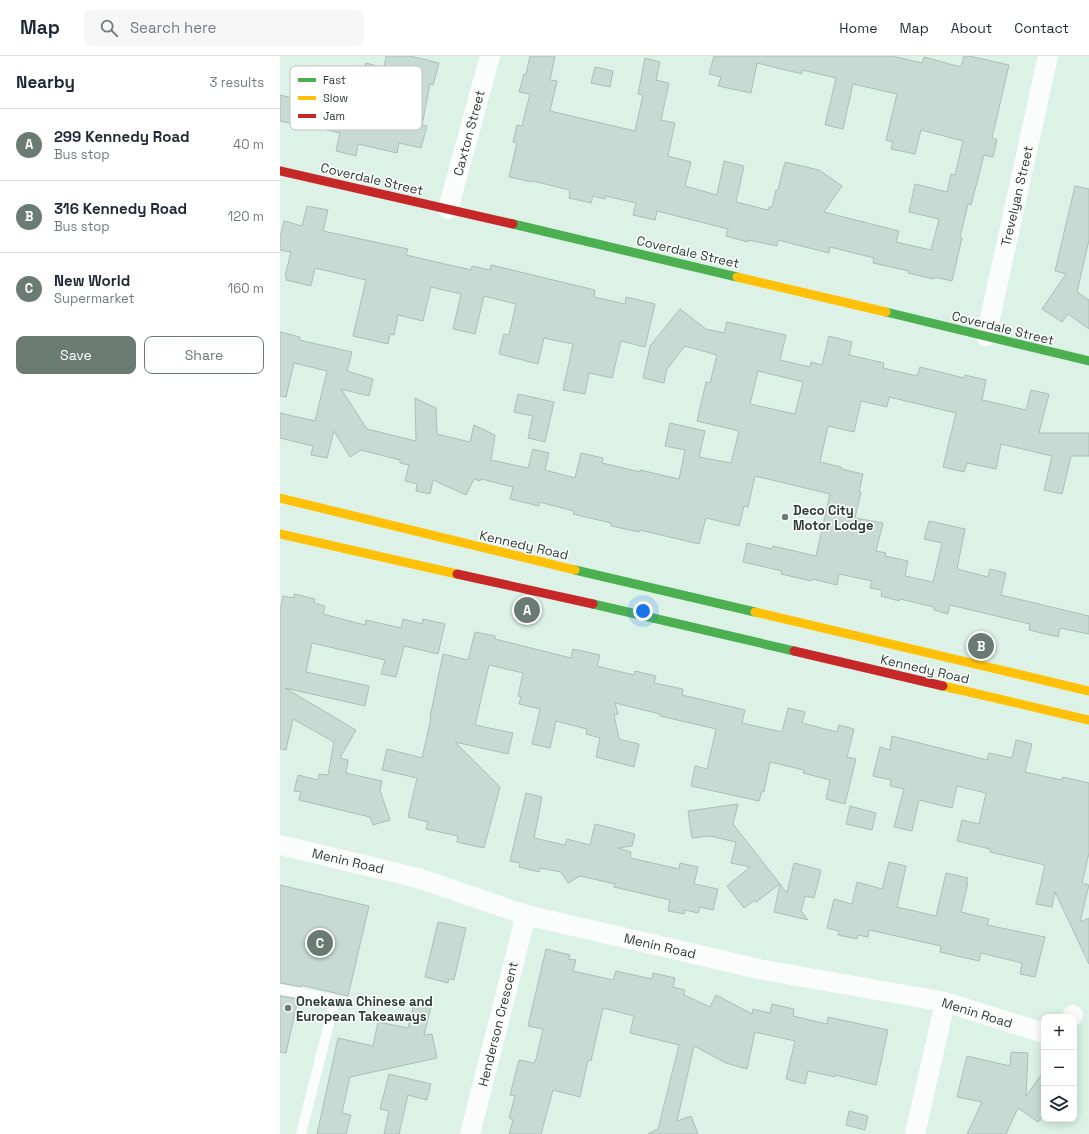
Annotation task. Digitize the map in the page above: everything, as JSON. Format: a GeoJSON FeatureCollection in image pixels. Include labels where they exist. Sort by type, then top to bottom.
{"type":"FeatureCollection","features":[{"type":"Feature","properties":{"kind":"main road","name":"Coverdale Street"},"geometry":{"type":"LineString","coordinates":[[280,171],[448,209],[986,336],[1089,362]]}},
{"type":"Feature","properties":{"kind":"main road","name":"Kennedy Road"},"geometry":{"type":"LineString","coordinates":[[280,498],[761,618],[1089,691]]}},
{"type":"Feature","properties":{"kind":"main road","name":"Kennedy Road"},"geometry":{"type":"LineString","coordinates":[[280,534],[757,639],[1089,720]]}},
{"type":"Feature","properties":{"kind":"street","name":"Caxton Street"},"geometry":{"type":"LineString","coordinates":[[448,209],[490,56]]}},
{"type":"Feature","properties":{"kind":"street","name":"Trevelyan Street"},"geometry":{"type":"LineString","coordinates":[[986,336],[1048,56]]}},
{"type":"Feature","properties":{"kind":"street","name":"Menin Road"},"geometry":{"type":"LineString","coordinates":[[280,845],[418,878],[526,915],[759,969],[945,1002],[1041,1032]]}},
{"type":"Feature","properties":{"kind":"street","name":"Henderson Crescent"},"geometry":{"type":"LineString","coordinates":[[470,1134],[526,915]]}},
{"type":"Feature","properties":{"kind":"street"},"geometry":{"type":"LineString","coordinates":[[915,1134],[945,1002]]}},
{"type":"Feature","properties":{"kind":"lane"},"geometry":{"type":"LineString","coordinates":[[280,989],[335,1000],[300,1134]]}},
{"type":"Feature","properties":{"kind":"building"},"geometry":{"type":"Polygon","coordinates":[[[386,56],[410,56],[439,63],[433,85],[430,84],[422,125],[422,66],[384,66],[386,56]]]}},
{"type":"Feature","properties":{"kind":"building"},"geometry":{"type":"Polygon","coordinates":[[[530,56],[555,56],[550,80],[557,81],[550,111],[635,131],[643,95],[638,94],[645,58],[660,62],[656,80],[669,83],[661,120],[675,123],[668,156],[691,162],[685,186],[717,195],[724,161],[744,166],[736,202],[768,210],[769,207],[772,207],[785,162],[819,170],[842,186],[824,212],[899,231],[896,242],[931,250],[939,219],[909,212],[915,184],[947,192],[951,174],[955,175],[963,141],[921,130],[915,154],[891,149],[893,142],[886,140],[897,94],[853,84],[843,129],[825,125],[836,78],[802,70],[802,74],[757,63],[751,93],[718,86],[721,77],[709,74],[714,56],[892,56],[922,63],[924,57],[961,67],[964,56],[969,56],[1009,65],[992,138],[997,140],[993,157],[984,155],[971,205],[968,204],[952,281],[934,277],[934,279],[908,273],[909,271],[873,263],[874,258],[830,247],[829,253],[778,240],[777,246],[748,240],[748,242],[726,236],[728,229],[657,211],[655,220],[633,215],[636,203],[606,196],[605,199],[593,196],[591,203],[569,198],[570,190],[509,177],[517,143],[513,142],[517,125],[522,126],[530,94],[519,92],[524,74],[526,74],[530,56]]]}},
{"type":"Feature","properties":{"kind":"building"},"geometry":{"type":"Polygon","coordinates":[[[366,63],[377,66],[365,66],[366,63]]]}},
{"type":"Feature","properties":{"kind":"building"},"geometry":{"type":"Polygon","coordinates":[[[595,67],[613,71],[610,87],[591,83],[595,67]]]}},
{"type":"Feature","properties":{"kind":"building"},"geometry":{"type":"Polygon","coordinates":[[[280,95],[290,97],[290,123],[280,121],[280,95]]]}},
{"type":"Feature","properties":{"kind":"building"},"geometry":{"type":"Polygon","coordinates":[[[422,125],[427,126],[421,148],[399,143],[397,153],[358,144],[356,156],[336,151],[340,133],[327,130],[422,130],[422,125]]]}},
{"type":"Feature","properties":{"kind":"building"},"geometry":{"type":"Polygon","coordinates":[[[1075,186],[1089,189],[1089,240],[1077,292],[1089,300],[1089,329],[1068,314],[1062,322],[1042,309],[1066,274],[1055,271],[1075,186]]]}},
{"type":"Feature","properties":{"kind":"building"},"geometry":{"type":"Polygon","coordinates":[[[307,206],[328,210],[323,231],[408,249],[406,255],[471,270],[472,266],[490,270],[491,265],[595,290],[594,297],[625,304],[626,297],[655,304],[645,347],[621,341],[612,378],[589,373],[585,394],[563,390],[573,344],[544,338],[538,364],[499,354],[504,334],[509,335],[516,304],[484,296],[475,334],[453,329],[461,294],[431,287],[423,321],[398,315],[394,335],[390,334],[388,344],[353,336],[366,280],[315,268],[311,286],[286,280],[287,277],[285,276],[291,252],[280,250],[280,238],[284,221],[302,226],[307,206]]]}},
{"type":"Feature","properties":{"kind":"building"},"geometry":{"type":"Polygon","coordinates":[[[680,309],[706,329],[724,333],[727,322],[786,335],[780,360],[810,367],[811,362],[822,365],[829,336],[852,342],[849,355],[884,363],[883,368],[917,376],[920,367],[964,378],[965,375],[986,380],[982,400],[1026,410],[1031,390],[1049,394],[1039,433],[1089,433],[1089,456],[1071,456],[1062,494],[1044,490],[1052,456],[1001,444],[996,469],[967,463],[964,472],[943,467],[956,413],[889,397],[887,407],[861,401],[854,432],[828,426],[820,462],[863,474],[859,492],[861,492],[855,518],[883,523],[876,551],[886,553],[885,556],[908,561],[905,576],[933,582],[942,543],[924,539],[929,521],[965,529],[957,569],[988,577],[990,569],[1006,573],[1001,595],[1089,616],[1089,634],[1060,628],[1058,637],[1029,630],[1030,624],[950,605],[948,614],[934,610],[934,607],[900,599],[899,601],[881,596],[882,590],[870,588],[872,581],[839,574],[837,585],[781,574],[782,571],[743,562],[747,543],[772,549],[773,546],[816,556],[830,494],[755,476],[748,507],[744,506],[739,526],[706,518],[699,544],[640,530],[639,532],[611,526],[611,523],[573,514],[574,511],[539,502],[539,506],[510,499],[513,487],[481,479],[480,481],[474,479],[466,495],[433,480],[430,494],[416,491],[417,484],[405,481],[409,465],[400,463],[400,460],[361,450],[350,457],[334,431],[327,458],[311,455],[313,446],[280,438],[280,413],[315,421],[327,371],[294,363],[286,397],[280,396],[280,332],[300,337],[299,340],[352,352],[347,371],[373,379],[369,396],[341,389],[367,429],[416,441],[415,398],[436,408],[437,434],[470,442],[474,425],[495,435],[491,460],[528,468],[533,449],[549,453],[545,470],[575,478],[581,453],[603,458],[602,463],[679,479],[685,450],[665,446],[670,423],[705,431],[699,457],[731,463],[739,431],[697,421],[706,382],[710,383],[717,355],[685,346],[667,369],[664,383],[643,378],[650,346],[680,309]],[[758,371],[750,404],[795,414],[803,382],[758,371]]]}},
{"type":"Feature","properties":{"kind":"building"},"geometry":{"type":"Polygon","coordinates":[[[518,394],[554,402],[545,442],[528,438],[533,416],[514,412],[518,394]]]}},
{"type":"Feature","properties":{"kind":"building"},"geometry":{"type":"Polygon","coordinates":[[[294,594],[315,599],[314,603],[325,606],[323,614],[365,625],[366,620],[401,628],[403,619],[422,624],[423,619],[445,624],[438,654],[404,646],[396,677],[381,674],[385,660],[312,643],[306,672],[369,686],[365,706],[285,688],[356,730],[340,758],[348,760],[346,773],[382,781],[380,790],[390,820],[373,825],[370,817],[299,800],[301,792],[294,791],[298,775],[318,780],[319,774],[328,775],[334,742],[293,719],[286,750],[280,749],[280,611],[283,596],[294,598],[294,594]]]}},
{"type":"Feature","properties":{"kind":"building"},"geometry":{"type":"Polygon","coordinates":[[[475,632],[495,636],[495,639],[571,658],[573,649],[600,655],[597,666],[634,675],[635,671],[656,676],[654,683],[683,689],[682,695],[745,710],[742,723],[782,732],[788,708],[805,712],[802,723],[837,732],[839,725],[854,729],[847,757],[856,759],[845,804],[826,799],[830,780],[803,773],[804,770],[770,762],[764,792],[762,791],[759,801],[691,786],[695,766],[707,769],[716,729],[660,716],[660,714],[615,703],[618,714],[614,715],[619,739],[639,744],[634,767],[596,757],[600,738],[586,734],[587,729],[556,721],[550,748],[532,744],[540,709],[519,704],[521,697],[518,696],[523,673],[489,665],[475,725],[513,733],[508,754],[455,742],[500,787],[484,848],[457,842],[458,836],[426,829],[428,822],[408,817],[417,778],[382,770],[387,749],[422,758],[443,654],[468,660],[475,632]]]}},
{"type":"Feature","properties":{"kind":"building"},"geometry":{"type":"Polygon","coordinates":[[[892,736],[987,760],[989,753],[1012,758],[1016,740],[1032,744],[1025,772],[1061,780],[1063,777],[1089,783],[1089,853],[1082,883],[1089,885],[1080,922],[1089,918],[1089,964],[1055,892],[1052,907],[1036,904],[1045,865],[990,852],[990,849],[957,841],[962,820],[979,824],[986,793],[957,786],[952,808],[919,800],[912,831],[894,827],[904,789],[890,786],[891,780],[873,776],[880,747],[890,750],[892,736]]]}},
{"type":"Feature","properties":{"kind":"building"},"geometry":{"type":"Polygon","coordinates":[[[526,793],[542,797],[534,838],[565,845],[567,839],[590,845],[595,824],[635,834],[632,846],[618,848],[631,852],[630,858],[679,869],[680,863],[698,867],[694,884],[718,889],[713,910],[700,907],[698,913],[685,910],[684,914],[668,911],[670,900],[614,887],[615,884],[580,876],[568,883],[561,872],[540,868],[539,872],[519,867],[520,863],[510,861],[526,793]]]}},
{"type":"Feature","properties":{"kind":"building"},"geometry":{"type":"Polygon","coordinates":[[[738,804],[733,824],[780,884],[756,902],[755,900],[744,908],[727,886],[750,867],[731,863],[736,842],[710,836],[692,838],[688,811],[738,804]]]}},
{"type":"Feature","properties":{"kind":"building"},"geometry":{"type":"Polygon","coordinates":[[[850,806],[876,813],[872,830],[846,824],[850,806]]]}},
{"type":"Feature","properties":{"kind":"building"},"geometry":{"type":"Polygon","coordinates":[[[889,862],[906,866],[897,907],[936,916],[946,873],[968,878],[961,912],[989,919],[987,925],[1045,937],[1035,977],[1020,974],[1022,963],[981,953],[979,961],[940,952],[941,946],[869,930],[868,937],[858,935],[857,939],[838,935],[839,931],[827,928],[834,899],[852,904],[857,882],[882,889],[889,862]]]}},
{"type":"Feature","properties":{"kind":"building"},"geometry":{"type":"Polygon","coordinates":[[[794,863],[821,870],[814,898],[805,896],[801,911],[808,920],[774,912],[780,884],[787,893],[794,863]]]}},
{"type":"Feature","properties":{"kind":"building"},"geometry":{"type":"Polygon","coordinates":[[[280,885],[369,906],[348,996],[301,985],[301,987],[280,983],[280,885]]]}},
{"type":"Feature","properties":{"kind":"building"},"geometry":{"type":"Polygon","coordinates":[[[438,922],[466,928],[454,980],[449,979],[448,983],[425,977],[438,922]]]}},
{"type":"Feature","properties":{"kind":"building"},"geometry":{"type":"Polygon","coordinates":[[[546,949],[570,955],[568,959],[576,960],[573,971],[613,980],[616,971],[652,979],[653,973],[675,978],[673,987],[685,990],[684,995],[710,1007],[716,995],[752,1014],[753,1009],[770,1013],[772,1004],[794,1009],[793,1016],[827,1024],[828,1017],[888,1030],[876,1085],[835,1075],[835,1077],[808,1071],[805,1084],[786,1079],[795,1041],[755,1032],[747,1069],[726,1063],[694,1046],[677,1121],[691,1116],[698,1134],[648,1134],[658,1129],[679,1045],[630,1033],[634,1016],[603,1008],[591,1061],[588,1060],[580,1097],[553,1090],[541,1134],[509,1134],[513,1120],[509,1118],[515,1096],[510,1095],[519,1060],[534,1063],[543,1029],[528,1026],[546,949]]]}},
{"type":"Feature","properties":{"kind":"building"},"geometry":{"type":"Polygon","coordinates":[[[280,996],[298,999],[286,1053],[280,1052],[280,996]]]}},
{"type":"Feature","properties":{"kind":"building"},"geometry":{"type":"Polygon","coordinates":[[[414,1004],[431,1007],[424,1035],[432,1034],[437,1058],[350,1077],[342,1113],[351,1115],[346,1134],[317,1134],[338,1038],[373,1046],[378,1022],[408,1028],[414,1004]]]}},
{"type":"Feature","properties":{"kind":"building"},"geometry":{"type":"Polygon","coordinates":[[[1011,1052],[1028,1053],[1026,1096],[1041,1075],[1041,1118],[1038,1122],[1018,1108],[1006,1134],[967,1134],[982,1102],[957,1097],[967,1056],[1010,1066],[1011,1052]]]}},
{"type":"Feature","properties":{"kind":"building"},"geometry":{"type":"Polygon","coordinates":[[[389,1074],[431,1084],[427,1100],[408,1095],[399,1134],[384,1134],[389,1111],[380,1109],[389,1074]]]}},
{"type":"Feature","properties":{"kind":"building"},"geometry":{"type":"Polygon","coordinates":[[[849,1111],[868,1116],[865,1130],[846,1125],[849,1111]]]}},
{"type":"Feature","properties":{"kind":"traffic: fast"},"geometry":{"type":"LineString","coordinates":[[513,224],[737,277]]}},
{"type":"Feature","properties":{"kind":"traffic: fast"},"geometry":{"type":"LineString","coordinates":[[886,312],[1089,361]]}},
{"type":"Feature","properties":{"kind":"traffic: fast"},"geometry":{"type":"LineString","coordinates":[[575,570],[755,612]]}},
{"type":"Feature","properties":{"kind":"traffic: fast"},"geometry":{"type":"LineString","coordinates":[[593,604],[794,651]]}},
{"type":"Feature","properties":{"kind":"traffic: slow"},"geometry":{"type":"LineString","coordinates":[[737,277],[886,312]]}},
{"type":"Feature","properties":{"kind":"traffic: slow"},"geometry":{"type":"LineString","coordinates":[[280,498],[575,570]]}},
{"type":"Feature","properties":{"kind":"traffic: slow"},"geometry":{"type":"LineString","coordinates":[[280,534],[457,574]]}},
{"type":"Feature","properties":{"kind":"traffic: slow"},"geometry":{"type":"LineString","coordinates":[[755,612],[1089,691]]}},
{"type":"Feature","properties":{"kind":"traffic: slow"},"geometry":{"type":"LineString","coordinates":[[943,686],[1089,720]]}},
{"type":"Feature","properties":{"kind":"traffic: jam"},"geometry":{"type":"LineString","coordinates":[[280,171],[513,224]]}},
{"type":"Feature","properties":{"kind":"traffic: jam"},"geometry":{"type":"LineString","coordinates":[[457,574],[593,604]]}},
{"type":"Feature","properties":{"kind":"traffic: jam"},"geometry":{"type":"LineString","coordinates":[[794,651],[943,686]]}},
{"type":"Feature","properties":{"kind":"place","name":"Deco City Motor Lodge"},"geometry":{"type":"Point","coordinates":[785,517]}},
{"type":"Feature","properties":{"kind":"place","name":"299 Kennedy Road"},"geometry":{"type":"Point","coordinates":[527,610]}},
{"type":"Feature","properties":{"kind":"place","name":"316 Kennedy Road"},"geometry":{"type":"Point","coordinates":[981,646]}},
{"type":"Feature","properties":{"kind":"place","name":"New World"},"geometry":{"type":"Point","coordinates":[320,943]}},
{"type":"Feature","properties":{"kind":"place","name":"Onekawa Chinese and European Takeaways"},"geometry":{"type":"Point","coordinates":[288,1008]}}]}
